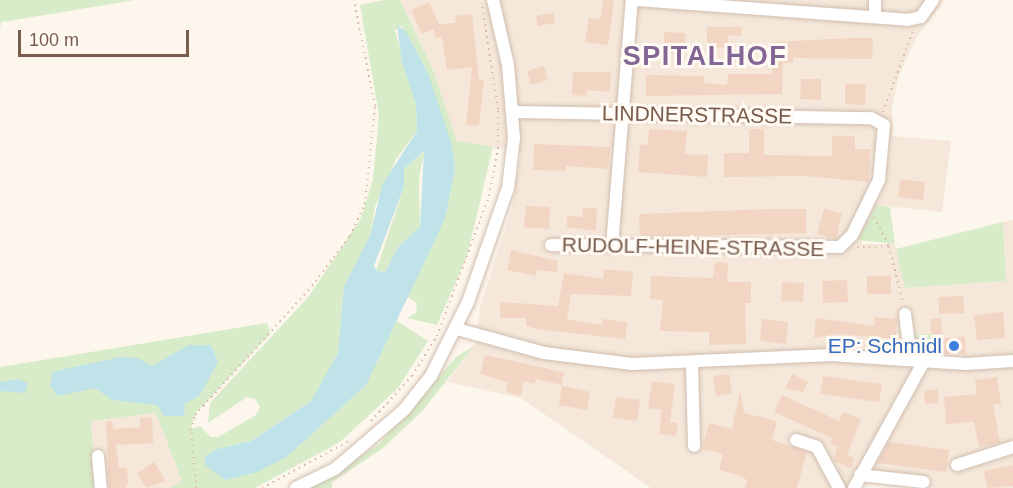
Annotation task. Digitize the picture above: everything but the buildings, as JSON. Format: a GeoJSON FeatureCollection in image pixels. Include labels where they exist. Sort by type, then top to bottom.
{"type":"FeatureCollection","features":[{"type":"Feature","properties":{"kind":"street"},"geometry":{"type":"LineString","coordinates":[[296,488],[335,469],[374,440],[431,376],[457,329],[508,188],[514,112],[493,0]]}},
{"type":"Feature","properties":{"kind":"street"},"geometry":{"type":"LineString","coordinates":[[612,246],[632,0]]}},
{"type":"Feature","properties":{"kind":"street"},"geometry":{"type":"LineString","coordinates":[[637,0],[752,4],[915,20],[933,0]]}},
{"type":"Feature","properties":{"kind":"street"},"geometry":{"type":"LineString","coordinates":[[875,0],[875,17]]}},
{"type":"Feature","properties":{"kind":"street","name":"LINDNERSTRASSE"},"geometry":{"type":"LineString","coordinates":[[514,112],[881,120]]}},
{"type":"Feature","properties":{"kind":"street","name":"RUDOLF-HEINE-STRASSE"},"geometry":{"type":"LineString","coordinates":[[551,245],[840,247],[852,235],[882,174],[885,131],[881,120]]}},
{"type":"Feature","properties":{"kind":"street"},"geometry":{"type":"LineString","coordinates":[[905,314],[911,360]]}},
{"type":"Feature","properties":{"kind":"street"},"geometry":{"type":"LineString","coordinates":[[457,329],[577,359],[692,363],[831,355],[924,362],[1013,361]]}},
{"type":"Feature","properties":{"kind":"street"},"geometry":{"type":"LineString","coordinates":[[854,488],[924,362]]}},
{"type":"Feature","properties":{"kind":"street"},"geometry":{"type":"LineString","coordinates":[[692,363],[694,446]]}},
{"type":"Feature","properties":{"kind":"street"},"geometry":{"type":"LineString","coordinates":[[796,440],[817,447],[839,488]]}},
{"type":"Feature","properties":{"kind":"street"},"geometry":{"type":"LineString","coordinates":[[957,465],[1013,447]]}},
{"type":"Feature","properties":{"kind":"street"},"geometry":{"type":"LineString","coordinates":[[98,456],[101,488]]}},
{"type":"Feature","properties":{"kind":"street"},"geometry":{"type":"LineString","coordinates":[[860,475],[924,482]]}},
{"type":"Feature","properties":{"kind":"path"},"geometry":{"type":"LineString","coordinates":[[196,488],[191,430],[195,414],[312,286],[350,236],[365,204],[375,106],[354,0]]}},
{"type":"Feature","properties":{"kind":"path"},"geometry":{"type":"LineString","coordinates":[[366,426],[412,376],[437,336],[489,196],[498,148],[498,109],[482,0]]}},
{"type":"Feature","properties":{"kind":"path"},"geometry":{"type":"LineString","coordinates":[[881,120],[915,20]]}},
{"type":"Feature","properties":{"kind":"path"},"geometry":{"type":"LineString","coordinates":[[867,203],[889,246],[905,314]]}},
{"type":"Feature","properties":{"kind":"path"},"geometry":{"type":"LineString","coordinates":[[840,247],[889,246]]}},
{"type":"Feature","properties":{"kind":"path"},"geometry":{"type":"LineString","coordinates":[[262,488],[350,440]]}},
{"type":"Feature","properties":{"kind":"shaded area"},"geometry":{"type":"Polygon","coordinates":[[[400,0],[945,0],[919,33],[899,75],[892,108],[893,136],[951,141],[942,212],[876,205],[861,244],[895,244],[906,288],[1006,281],[1003,222],[1013,220],[1013,488],[932,488],[853,480],[849,488],[651,488],[521,398],[447,382],[475,345],[480,307],[512,208],[521,152],[457,142],[433,69],[400,0]]]}},
{"type":"Feature","properties":{"kind":"shaded area"},"geometry":{"type":"Polygon","coordinates":[[[157,413],[182,481],[169,488],[96,488],[91,421],[157,413]]]}},
{"type":"Feature","properties":{"kind":"green space"},"geometry":{"type":"Polygon","coordinates":[[[0,0],[135,0],[2,22],[0,27],[0,0]]]}},
{"type":"Feature","properties":{"kind":"green space"},"geometry":{"type":"Polygon","coordinates":[[[384,0],[400,0],[433,69],[457,141],[493,147],[467,256],[437,325],[407,318],[416,313],[417,303],[408,297],[403,300],[445,219],[455,170],[428,73],[402,26],[395,30],[416,105],[417,131],[396,159],[375,206],[370,237],[344,286],[338,353],[327,380],[311,401],[251,441],[217,449],[288,456],[366,385],[394,319],[428,341],[398,388],[340,442],[255,488],[169,488],[182,481],[156,413],[91,421],[96,488],[0,488],[0,367],[267,323],[271,333],[195,414],[191,429],[200,426],[211,437],[218,437],[256,415],[260,407],[255,399],[247,397],[208,423],[210,403],[309,296],[360,220],[373,180],[379,115],[360,5],[384,0]]]}},
{"type":"Feature","properties":{"kind":"green space"},"geometry":{"type":"Polygon","coordinates":[[[425,151],[419,176],[420,227],[398,247],[385,272],[376,271],[404,187],[404,169],[425,151]]]}},
{"type":"Feature","properties":{"kind":"green space"},"geometry":{"type":"Polygon","coordinates":[[[876,205],[890,207],[895,244],[858,240],[876,205]]]}},
{"type":"Feature","properties":{"kind":"green space"},"geometry":{"type":"Polygon","coordinates":[[[1003,222],[1006,281],[905,288],[896,249],[1003,222]]]}},
{"type":"Feature","properties":{"kind":"green space"},"geometry":{"type":"Polygon","coordinates":[[[913,334],[932,334],[932,354],[916,352],[913,334]]]}},
{"type":"Feature","properties":{"kind":"green space"},"geometry":{"type":"Polygon","coordinates":[[[475,345],[423,410],[382,449],[332,482],[332,488],[311,488],[380,443],[456,357],[475,345]]]}},
{"type":"Feature","properties":{"kind":"water"},"geometry":{"type":"Polygon","coordinates":[[[397,26],[405,30],[428,73],[452,145],[455,170],[445,219],[366,385],[288,456],[258,472],[225,480],[205,465],[205,457],[217,449],[251,441],[311,401],[338,353],[344,286],[370,236],[382,185],[417,131],[416,105],[402,62],[397,26]],[[424,151],[404,169],[404,187],[374,266],[377,271],[385,272],[398,247],[420,227],[424,151]]]}},
{"type":"Feature","properties":{"kind":"water"},"geometry":{"type":"Polygon","coordinates":[[[189,345],[211,345],[218,362],[200,395],[185,404],[184,416],[164,416],[157,405],[112,400],[95,388],[58,396],[50,386],[53,372],[121,357],[138,358],[152,366],[189,345]]]}},
{"type":"Feature","properties":{"kind":"water"},"geometry":{"type":"Polygon","coordinates":[[[20,379],[28,384],[25,393],[0,391],[0,382],[20,379]]]}},
{"type":"Feature","properties":{"kind":"place","name":"EP: Schmidl"},"geometry":{"type":"Point","coordinates":[954,346]}},
{"type":"Feature","properties":{"kind":"district","name":"SPITALHOF"},"geometry":{"type":"Point","coordinates":[705,57]}}]}
